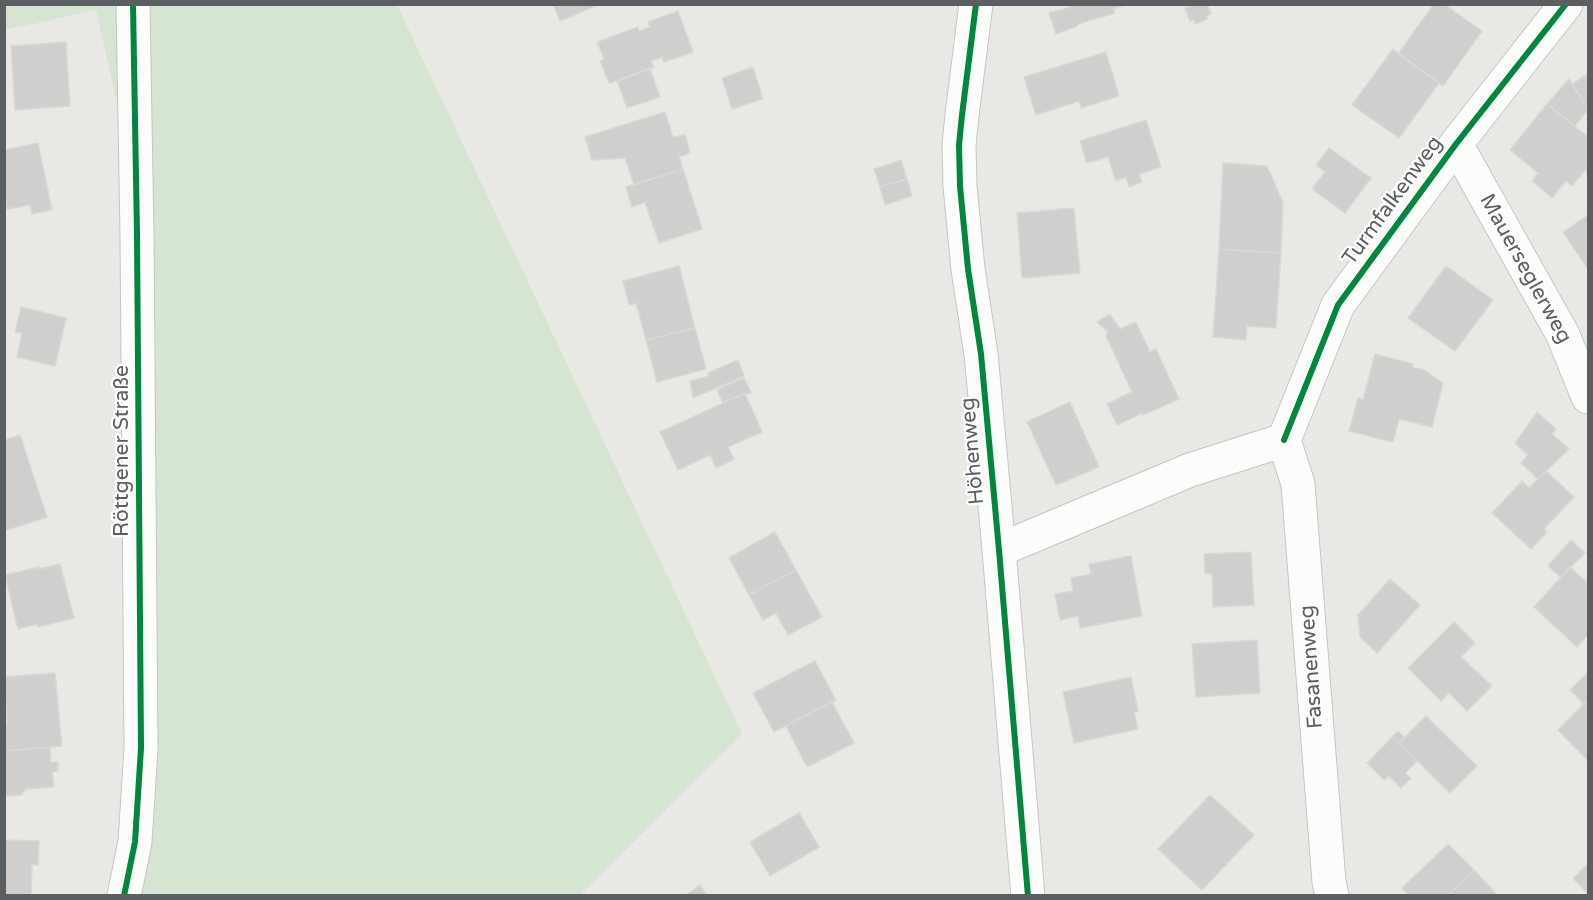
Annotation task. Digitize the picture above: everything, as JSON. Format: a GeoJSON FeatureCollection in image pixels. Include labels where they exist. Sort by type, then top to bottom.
{"type":"FeatureCollection","features":[{"type":"Feature","properties":{"kind":"street","name":"Röttgener Straße"},"geometry":{"type":"LineString","coordinates":[[124,896],[135,842],[141,748],[133,4]]}},
{"type":"Feature","properties":{"kind":"street","name":"Höhenweg"},"geometry":{"type":"LineString","coordinates":[[976,4],[959,145],[960,186],[968,269],[981,354],[1028,896]]}},
{"type":"Feature","properties":{"kind":"street","name":"Turmfalkenweg"},"geometry":{"type":"LineString","coordinates":[[1284,440],[1338,305],[1456,144],[1565,5]]}},
{"type":"Feature","properties":{"kind":"street","name":"Mauerseglerweg"},"geometry":{"type":"LineString","coordinates":[[1456,144],[1563,335],[1588,398]]}},
{"type":"Feature","properties":{"kind":"street"},"geometry":{"type":"LineString","coordinates":[[999,550],[1190,470],[1284,440]]}},
{"type":"Feature","properties":{"kind":"street","name":"Fasanenweg"},"geometry":{"type":"LineString","coordinates":[[1284,440],[1298,484],[1329,882],[1332,896]]}},
{"type":"Feature","properties":{"kind":"green space"},"geometry":{"type":"Polygon","coordinates":[[[4,5],[397,5],[742,734],[580,895],[137,895],[142,213],[96,10],[5,30],[4,5]]]}},
{"type":"Feature","properties":{"kind":"building"},"geometry":{"type":"Polygon","coordinates":[[[553,4],[600,4],[560,21],[553,4]]]}},
{"type":"Feature","properties":{"kind":"building"},"geometry":{"type":"Polygon","coordinates":[[[1069,4],[1128,4],[1113,9],[1115,13],[1078,24],[1078,26],[1056,34],[1049,13],[1070,7],[1069,4]]]}},
{"type":"Feature","properties":{"kind":"building"},"geometry":{"type":"Polygon","coordinates":[[[1207,4],[1211,14],[1206,16],[1208,19],[1195,24],[1194,20],[1190,21],[1185,8],[1207,4]]]}},
{"type":"Feature","properties":{"kind":"building"},"geometry":{"type":"Polygon","coordinates":[[[1434,4],[1444,4],[1482,31],[1443,86],[1398,54],[1434,4]]]}},
{"type":"Feature","properties":{"kind":"building"},"geometry":{"type":"Polygon","coordinates":[[[678,11],[693,52],[664,62],[662,57],[651,61],[654,67],[609,83],[600,61],[604,59],[597,42],[638,27],[639,31],[650,27],[648,22],[678,11]]]}},
{"type":"Feature","properties":{"kind":"building"},"geometry":{"type":"Polygon","coordinates":[[[66,42],[70,106],[15,110],[11,46],[66,42]]]}},
{"type":"Feature","properties":{"kind":"building"},"geometry":{"type":"Polygon","coordinates":[[[1393,49],[1439,83],[1399,138],[1352,105],[1393,49]]]}},
{"type":"Feature","properties":{"kind":"building"},"geometry":{"type":"Polygon","coordinates":[[[1106,52],[1119,96],[1081,108],[1079,101],[1036,115],[1024,77],[1106,52]]]}},
{"type":"Feature","properties":{"kind":"building"},"geometry":{"type":"Polygon","coordinates":[[[753,67],[763,99],[732,109],[722,78],[753,67]]]}},
{"type":"Feature","properties":{"kind":"building"},"geometry":{"type":"Polygon","coordinates":[[[650,69],[660,97],[627,108],[617,81],[650,69]]]}},
{"type":"Feature","properties":{"kind":"building"},"geometry":{"type":"Polygon","coordinates":[[[1586,75],[1588,79],[1588,109],[1572,84],[1586,75]]]}},
{"type":"Feature","properties":{"kind":"building"},"geometry":{"type":"Polygon","coordinates":[[[1569,79],[1588,109],[1575,126],[1547,104],[1569,79]]]}},
{"type":"Feature","properties":{"kind":"building"},"geometry":{"type":"Polygon","coordinates":[[[1547,104],[1588,137],[1586,145],[1588,147],[1588,173],[1585,170],[1572,186],[1566,181],[1552,198],[1532,181],[1538,173],[1510,150],[1547,104]]]}},
{"type":"Feature","properties":{"kind":"building"},"geometry":{"type":"Polygon","coordinates":[[[665,112],[673,137],[685,135],[690,152],[679,156],[683,169],[634,185],[625,158],[592,160],[585,137],[665,112]]]}},
{"type":"Feature","properties":{"kind":"building"},"geometry":{"type":"Polygon","coordinates":[[[1146,120],[1161,167],[1139,174],[1142,182],[1129,187],[1126,177],[1116,181],[1108,157],[1087,163],[1080,141],[1146,120]]]}},
{"type":"Feature","properties":{"kind":"building"},"geometry":{"type":"Polygon","coordinates":[[[38,143],[52,210],[32,214],[30,205],[7,209],[4,197],[4,150],[38,143]]]}},
{"type":"Feature","properties":{"kind":"building"},"geometry":{"type":"Polygon","coordinates":[[[1329,148],[1371,178],[1345,213],[1312,189],[1325,172],[1316,165],[1329,148]]]}},
{"type":"Feature","properties":{"kind":"building"},"geometry":{"type":"Polygon","coordinates":[[[901,160],[907,179],[880,187],[874,169],[901,160]]]}},
{"type":"Feature","properties":{"kind":"building"},"geometry":{"type":"Polygon","coordinates":[[[1223,163],[1267,166],[1283,203],[1281,253],[1219,249],[1223,163]]]}},
{"type":"Feature","properties":{"kind":"building"},"geometry":{"type":"Polygon","coordinates":[[[683,169],[702,229],[659,243],[645,202],[632,207],[626,187],[683,169]]]}},
{"type":"Feature","properties":{"kind":"building"},"geometry":{"type":"Polygon","coordinates":[[[907,179],[912,196],[885,205],[880,187],[907,179]]]}},
{"type":"Feature","properties":{"kind":"building"},"geometry":{"type":"Polygon","coordinates":[[[1074,208],[1080,273],[1022,278],[1017,213],[1074,208]]]}},
{"type":"Feature","properties":{"kind":"building"},"geometry":{"type":"Polygon","coordinates":[[[1588,215],[1588,269],[1563,232],[1588,215]]]}},
{"type":"Feature","properties":{"kind":"building"},"geometry":{"type":"Polygon","coordinates":[[[1219,249],[1281,253],[1276,328],[1247,326],[1246,340],[1213,337],[1219,249]]]}},
{"type":"Feature","properties":{"kind":"building"},"geometry":{"type":"Polygon","coordinates":[[[679,266],[695,328],[646,340],[636,303],[629,305],[623,281],[679,266]]]}},
{"type":"Feature","properties":{"kind":"building"},"geometry":{"type":"Polygon","coordinates":[[[1446,266],[1493,300],[1455,351],[1408,318],[1446,266]]]}},
{"type":"Feature","properties":{"kind":"building"},"geometry":{"type":"Polygon","coordinates":[[[21,307],[66,318],[55,366],[17,357],[22,333],[15,332],[21,307]]]}},
{"type":"Feature","properties":{"kind":"building"},"geometry":{"type":"Polygon","coordinates":[[[1110,314],[1120,329],[1136,322],[1150,352],[1156,349],[1179,399],[1117,425],[1107,404],[1132,392],[1106,336],[1108,332],[1097,322],[1110,314]]]}},
{"type":"Feature","properties":{"kind":"building"},"geometry":{"type":"Polygon","coordinates":[[[695,328],[706,369],[657,382],[646,340],[695,328]]]}},
{"type":"Feature","properties":{"kind":"building"},"geometry":{"type":"Polygon","coordinates":[[[1375,354],[1413,364],[1412,367],[1424,370],[1443,383],[1432,427],[1399,419],[1393,442],[1349,431],[1358,398],[1363,400],[1375,354]]]}},
{"type":"Feature","properties":{"kind":"building"},"geometry":{"type":"Polygon","coordinates":[[[738,360],[744,376],[693,398],[690,381],[709,376],[708,373],[738,360]]]}},
{"type":"Feature","properties":{"kind":"building"},"geometry":{"type":"Polygon","coordinates":[[[744,378],[751,392],[723,403],[717,390],[744,378]]]}},
{"type":"Feature","properties":{"kind":"building"},"geometry":{"type":"Polygon","coordinates":[[[745,393],[762,432],[728,447],[734,459],[716,468],[710,455],[678,470],[660,432],[745,393]]]}},
{"type":"Feature","properties":{"kind":"building"},"geometry":{"type":"Polygon","coordinates":[[[1070,402],[1099,467],[1056,485],[1027,422],[1070,402]]]}},
{"type":"Feature","properties":{"kind":"building"},"geometry":{"type":"Polygon","coordinates":[[[1537,412],[1556,429],[1552,434],[1569,449],[1538,479],[1521,463],[1528,455],[1515,443],[1537,412]]]}},
{"type":"Feature","properties":{"kind":"building"},"geometry":{"type":"Polygon","coordinates":[[[20,435],[47,517],[4,531],[4,440],[20,435]]]}},
{"type":"Feature","properties":{"kind":"building"},"geometry":{"type":"Polygon","coordinates":[[[1546,471],[1574,497],[1544,529],[1547,532],[1531,549],[1492,513],[1522,481],[1529,488],[1546,471]]]}},
{"type":"Feature","properties":{"kind":"building"},"geometry":{"type":"Polygon","coordinates":[[[775,532],[796,570],[749,595],[729,558],[775,532]]]}},
{"type":"Feature","properties":{"kind":"building"},"geometry":{"type":"Polygon","coordinates":[[[1571,540],[1585,553],[1561,577],[1548,566],[1571,540]]]}},
{"type":"Feature","properties":{"kind":"building"},"geometry":{"type":"Polygon","coordinates":[[[1251,552],[1254,605],[1213,607],[1212,574],[1205,574],[1204,554],[1251,552]]]}},
{"type":"Feature","properties":{"kind":"building"},"geometry":{"type":"Polygon","coordinates":[[[1131,556],[1142,616],[1080,628],[1078,616],[1060,620],[1055,594],[1073,591],[1071,578],[1091,574],[1089,564],[1131,556]]]}},
{"type":"Feature","properties":{"kind":"building"},"geometry":{"type":"Polygon","coordinates":[[[60,564],[74,618],[38,627],[37,624],[18,629],[5,575],[60,564]]]}},
{"type":"Feature","properties":{"kind":"building"},"geometry":{"type":"Polygon","coordinates":[[[1570,567],[1588,583],[1588,635],[1577,647],[1534,607],[1570,567]]]}},
{"type":"Feature","properties":{"kind":"building"},"geometry":{"type":"Polygon","coordinates":[[[796,570],[822,617],[788,635],[776,613],[763,620],[749,595],[796,570]]]}},
{"type":"Feature","properties":{"kind":"building"},"geometry":{"type":"Polygon","coordinates":[[[1390,579],[1420,605],[1377,653],[1360,637],[1358,615],[1390,579]]]}},
{"type":"Feature","properties":{"kind":"building"},"geometry":{"type":"Polygon","coordinates":[[[1454,622],[1475,643],[1461,657],[1492,686],[1467,711],[1449,693],[1441,701],[1408,668],[1454,622]]]}},
{"type":"Feature","properties":{"kind":"building"},"geometry":{"type":"Polygon","coordinates":[[[1257,640],[1260,693],[1196,697],[1192,644],[1257,640]]]}},
{"type":"Feature","properties":{"kind":"building"},"geometry":{"type":"Polygon","coordinates":[[[815,661],[836,700],[774,732],[753,693],[815,661]]]}},
{"type":"Feature","properties":{"kind":"building"},"geometry":{"type":"Polygon","coordinates":[[[1588,672],[1588,700],[1584,704],[1570,690],[1588,672]]]}},
{"type":"Feature","properties":{"kind":"building"},"geometry":{"type":"Polygon","coordinates":[[[55,673],[62,746],[4,751],[4,723],[7,723],[4,677],[55,673]]]}},
{"type":"Feature","properties":{"kind":"building"},"geometry":{"type":"Polygon","coordinates":[[[1131,677],[1138,711],[1134,712],[1138,729],[1074,743],[1063,692],[1131,677]]]}},
{"type":"Feature","properties":{"kind":"building"},"geometry":{"type":"Polygon","coordinates":[[[1588,700],[1588,761],[1558,730],[1588,700]]]}},
{"type":"Feature","properties":{"kind":"building"},"geometry":{"type":"Polygon","coordinates":[[[832,702],[854,743],[807,767],[786,726],[832,702]]]}},
{"type":"Feature","properties":{"kind":"building"},"geometry":{"type":"Polygon","coordinates":[[[1426,716],[1477,766],[1450,793],[1399,743],[1426,716]]]}},
{"type":"Feature","properties":{"kind":"building"},"geometry":{"type":"Polygon","coordinates":[[[1398,731],[1405,738],[1399,743],[1417,761],[1405,773],[1411,778],[1401,788],[1389,776],[1384,780],[1367,763],[1398,731]]]}},
{"type":"Feature","properties":{"kind":"building"},"geometry":{"type":"Polygon","coordinates":[[[50,747],[51,762],[58,762],[58,771],[52,772],[54,787],[26,789],[21,795],[4,796],[4,751],[50,747]]]}},
{"type":"Feature","properties":{"kind":"building"},"geometry":{"type":"Polygon","coordinates":[[[1210,795],[1254,835],[1202,890],[1158,849],[1210,795]]]}},
{"type":"Feature","properties":{"kind":"building"},"geometry":{"type":"Polygon","coordinates":[[[799,813],[819,847],[770,876],[750,842],[799,813]]]}},
{"type":"Feature","properties":{"kind":"building"},"geometry":{"type":"Polygon","coordinates":[[[4,840],[39,841],[38,865],[32,865],[31,896],[4,896],[4,840]]]}},
{"type":"Feature","properties":{"kind":"building"},"geometry":{"type":"Polygon","coordinates":[[[1448,844],[1474,870],[1447,896],[1409,896],[1402,888],[1448,844]]]}},
{"type":"Feature","properties":{"kind":"building"},"geometry":{"type":"Polygon","coordinates":[[[1588,864],[1588,894],[1573,878],[1588,864]]]}},
{"type":"Feature","properties":{"kind":"building"},"geometry":{"type":"Polygon","coordinates":[[[1474,870],[1498,896],[1447,896],[1474,870]]]}},
{"type":"Feature","properties":{"kind":"building"},"geometry":{"type":"Polygon","coordinates":[[[700,885],[707,896],[684,896],[700,885]]]}},
{"type":"Feature","properties":{"kind":"cycle path"},"geometry":{"type":"LineString","coordinates":[[124,896],[135,842],[141,748],[133,4]]}},
{"type":"Feature","properties":{"kind":"cycle path"},"geometry":{"type":"LineString","coordinates":[[976,4],[959,145],[960,186],[968,269],[981,354],[1028,896]]}},
{"type":"Feature","properties":{"kind":"cycle path"},"geometry":{"type":"LineString","coordinates":[[1284,440],[1338,305],[1456,144],[1566,4]]}}]}
